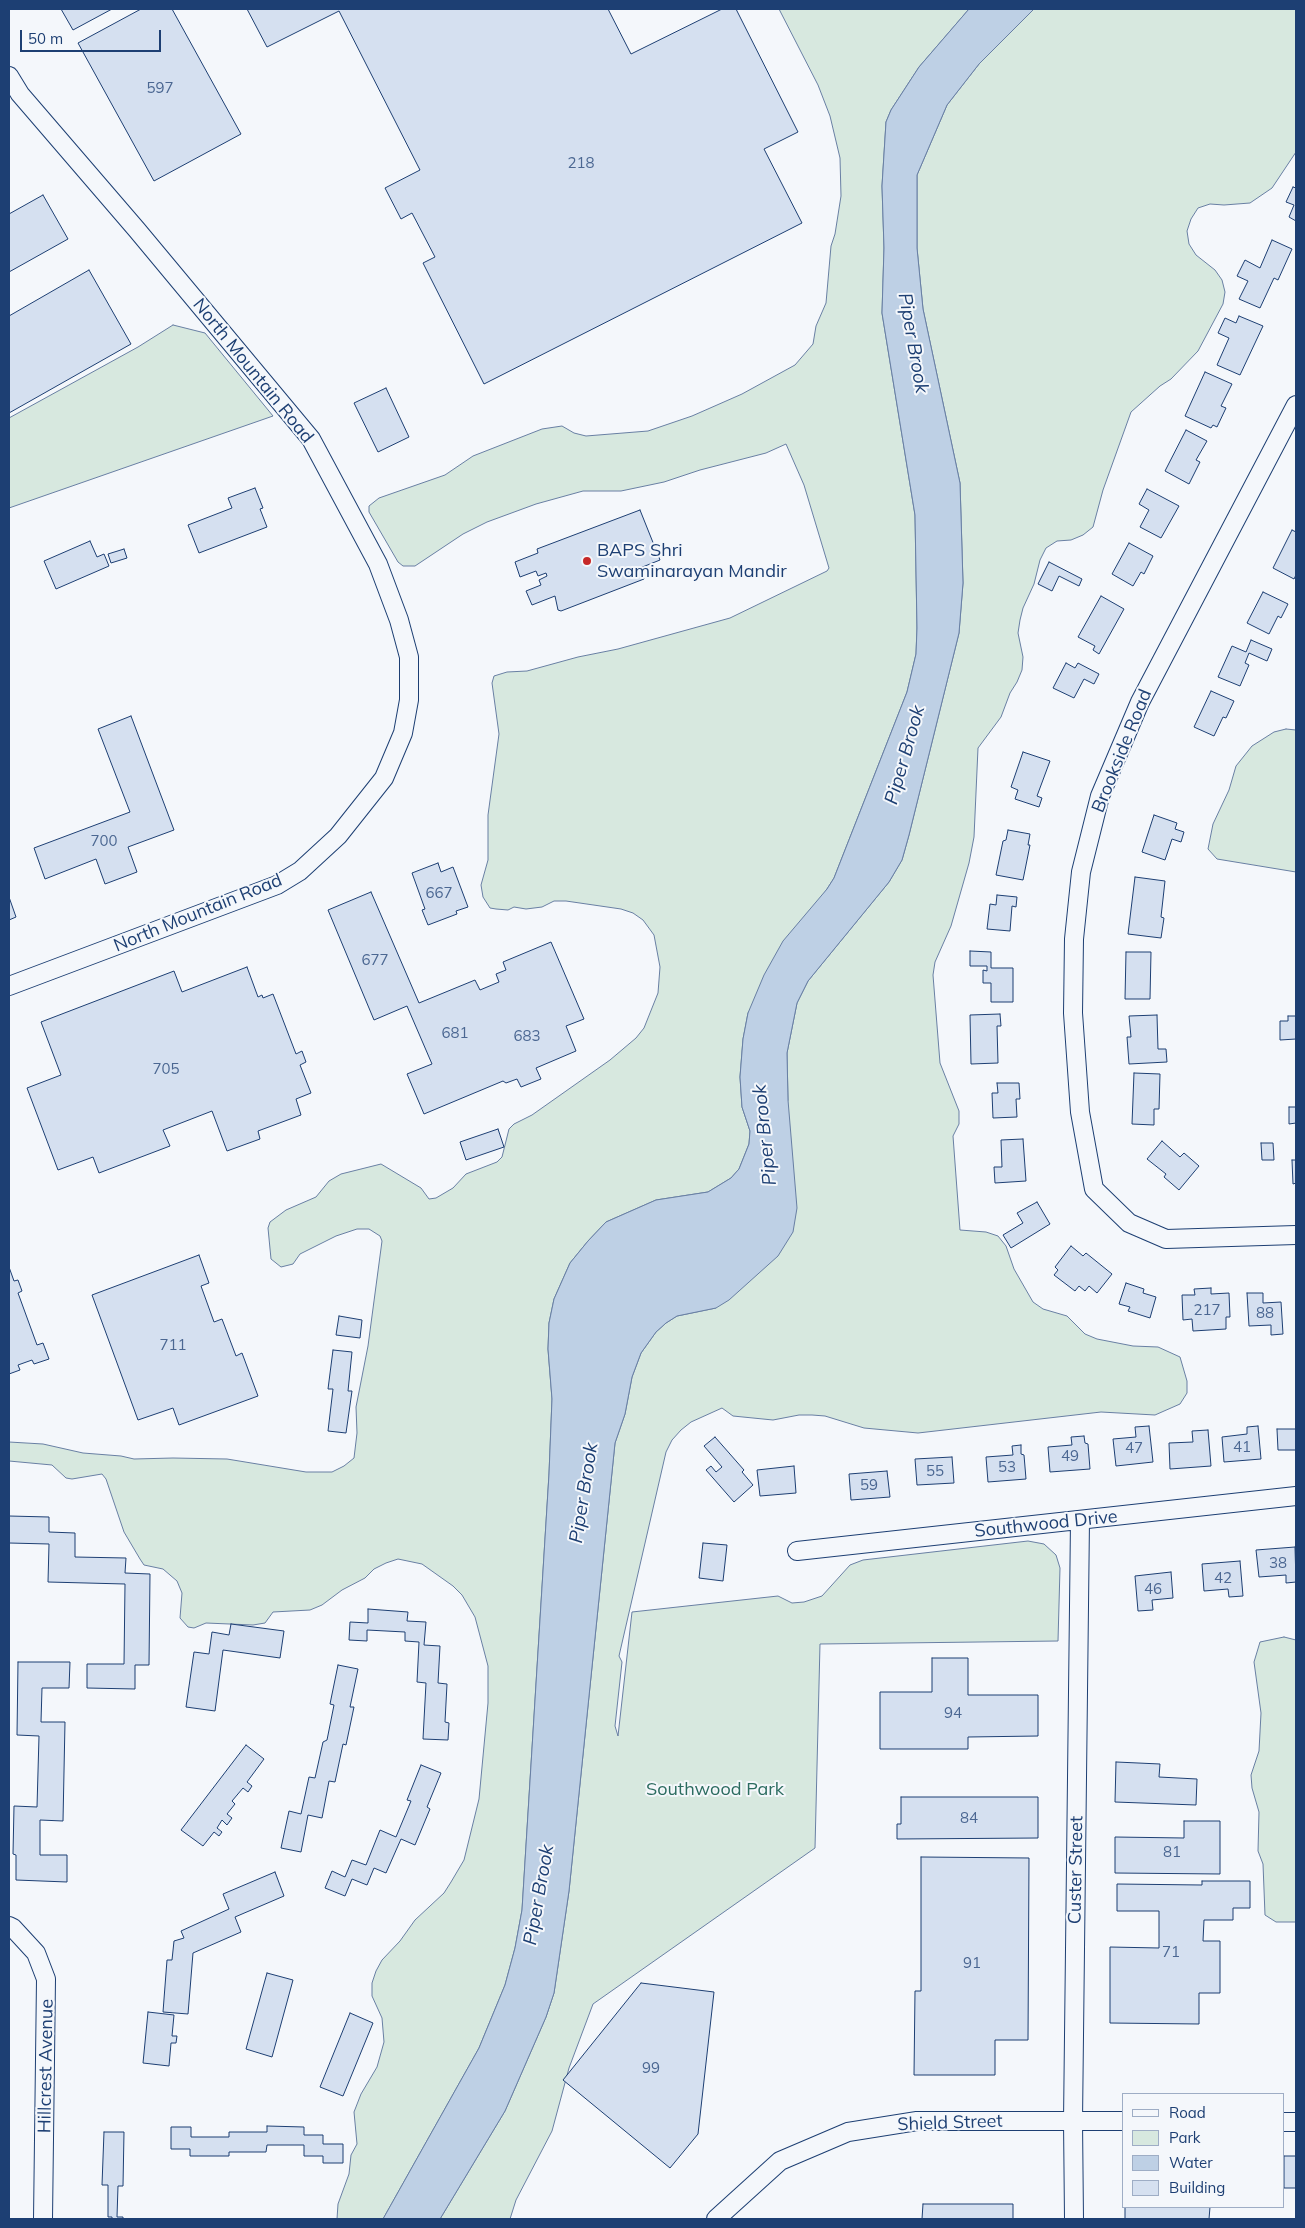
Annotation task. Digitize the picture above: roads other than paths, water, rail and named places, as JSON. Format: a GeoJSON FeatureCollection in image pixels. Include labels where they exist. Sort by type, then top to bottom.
{"type":"FeatureCollection","features":[{"type":"Feature","properties":{"kind":"street","name":"North Mountain Road"},"geometry":{"type":"LineString","coordinates":[[9,76],[20,94],[137,230],[311,439],[378,564],[399,620],[409,657],[409,691],[403,733],[384,778],[338,836],[300,871],[277,885],[9,986]]}},
{"type":"Feature","properties":{"kind":"street","name":"Brookside Road"},"geometry":{"type":"LineString","coordinates":[[1296,405],[1140,702],[1100,796],[1081,872],[1074,939],[1073,1013],[1080,1112],[1094,1189],[1130,1223],[1166,1239],[1296,1234]]}},
{"type":"Feature","properties":{"kind":"street","name":"Southwood Drive"},"geometry":{"type":"LineString","coordinates":[[797,1551],[1296,1496]]}},
{"type":"Feature","properties":{"kind":"street","name":"Custer Street"},"geometry":{"type":"LineString","coordinates":[[1074,2219],[1073,2121],[1080,1520]]}},
{"type":"Feature","properties":{"kind":"street","name":"Hillcrest Avenue"},"geometry":{"type":"LineString","coordinates":[[9,1926],[36,1953],[46,1979],[43,2219]]}},
{"type":"Feature","properties":{"kind":"street","name":"Shield Street"},"geometry":{"type":"LineString","coordinates":[[716,2219],[780,2161],[848,2132],[918,2121],[1122,2121]]}},
{"type":"Feature","properties":{"kind":"water","name":"Piper Brook"},"geometry":{"type":"Polygon","coordinates":[[[969,9],[1034,9],[979,64],[947,105],[917,175],[917,248],[923,309],[960,483],[963,583],[959,633],[909,835],[902,860],[889,882],[808,981],[797,1003],[787,1053],[788,1100],[797,1208],[793,1232],[778,1256],[729,1300],[716,1308],[677,1316],[656,1332],[641,1353],[632,1377],[625,1414],[615,1443],[569,1891],[554,1993],[546,2017],[505,2111],[440,2219],[383,2219],[479,2048],[505,1985],[515,1948],[522,1910],[549,1474],[552,1399],[548,1349],[549,1323],[554,1299],[570,1263],[606,1222],[656,1200],[708,1192],[731,1178],[739,1169],[749,1144],[750,1131],[742,1107],[740,1077],[743,1039],[748,1013],[764,975],[783,941],[834,878],[907,692],[916,654],[915,515],[882,313],[884,248],[882,186],[886,122],[891,110],[919,67],[969,9]]]}},
{"type":"Feature","properties":{"kind":"place","name":"BAPS Shri Swaminarayan Mandir"},"geometry":{"type":"Point","coordinates":[587,561]}},
{"type":"Feature","properties":{"kind":"park label","name":"Southwood Park"},"geometry":{"type":"Point","coordinates":[715,1790]}}]}
